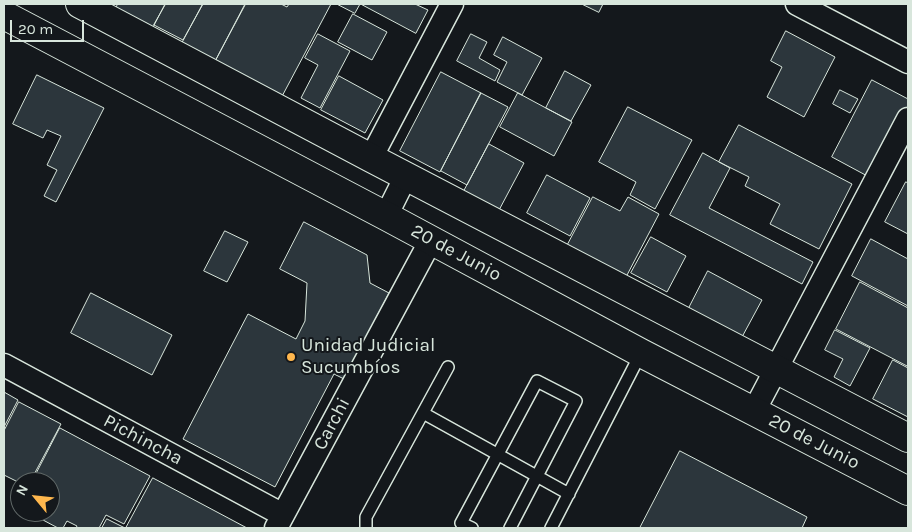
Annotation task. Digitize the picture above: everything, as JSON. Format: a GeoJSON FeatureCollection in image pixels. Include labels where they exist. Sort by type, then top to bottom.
{"type":"FeatureCollection","features":[{"type":"Feature","properties":{"kind":"street"},"geometry":{"type":"LineString","coordinates":[[80,4],[908,438]]}},
{"type":"Feature","properties":{"kind":"street"},"geometry":{"type":"LineString","coordinates":[[371,158],[452,4]]}},
{"type":"Feature","properties":{"kind":"street"},"geometry":{"type":"LineString","coordinates":[[798,4],[908,62]]}},
{"type":"Feature","properties":{"kind":"street","name":"20 de Junio"},"geometry":{"type":"LineString","coordinates":[[4,15],[641,353],[908,491]]}},
{"type":"Feature","properties":{"kind":"street"},"geometry":{"type":"LineString","coordinates":[[754,411],[908,119]]}},
{"type":"Feature","properties":{"kind":"street"},"geometry":{"type":"LineString","coordinates":[[386,216],[406,176]]}},
{"type":"Feature","properties":{"kind":"street","name":"Carchi"},"geometry":{"type":"LineString","coordinates":[[280,522],[431,240]]}},
{"type":"Feature","properties":{"kind":"street","name":"Pichincha"},"geometry":{"type":"LineString","coordinates":[[4,365],[280,522]]}},
{"type":"Feature","properties":{"kind":"lane"},"geometry":{"type":"LineString","coordinates":[[551,528],[641,353]]}},
{"type":"Feature","properties":{"kind":"lane"},"geometry":{"type":"LineString","coordinates":[[366,528],[366,517],[448,367]]}},
{"type":"Feature","properties":{"kind":"lane"},"geometry":{"type":"LineString","coordinates":[[472,528],[462,523],[537,381],[576,401],[510,528]]}},
{"type":"Feature","properties":{"kind":"lane"},"geometry":{"type":"LineString","coordinates":[[423,414],[569,494]]}},
{"type":"Feature","properties":{"kind":"building"},"geometry":{"type":"Polygon","coordinates":[[[118,4],[165,4],[149,35],[112,16],[118,4]]]}},
{"type":"Feature","properties":{"kind":"building"},"geometry":{"type":"Polygon","coordinates":[[[166,4],[203,4],[183,40],[154,25],[166,4]]]}},
{"type":"Feature","properties":{"kind":"building"},"geometry":{"type":"Polygon","coordinates":[[[203,4],[245,4],[212,67],[179,49],[203,4]]]}},
{"type":"Feature","properties":{"kind":"building"},"geometry":{"type":"Polygon","coordinates":[[[246,4],[281,4],[287,7],[289,4],[331,4],[279,102],[213,66],[246,4]]]}},
{"type":"Feature","properties":{"kind":"building"},"geometry":{"type":"Polygon","coordinates":[[[337,4],[360,4],[355,13],[337,4]]]}},
{"type":"Feature","properties":{"kind":"building"},"geometry":{"type":"Polygon","coordinates":[[[361,4],[415,4],[428,10],[416,33],[361,4]]]}},
{"type":"Feature","properties":{"kind":"building"},"geometry":{"type":"Polygon","coordinates":[[[582,4],[603,4],[599,12],[582,4]]]}},
{"type":"Feature","properties":{"kind":"building"},"geometry":{"type":"Polygon","coordinates":[[[353,14],[387,32],[372,60],[338,42],[353,14]]]}},
{"type":"Feature","properties":{"kind":"building"},"geometry":{"type":"Polygon","coordinates":[[[786,31],[835,57],[804,117],[767,97],[782,67],[771,61],[786,31]]]}},
{"type":"Feature","properties":{"kind":"building"},"geometry":{"type":"Polygon","coordinates":[[[318,34],[350,51],[320,108],[301,98],[318,65],[305,58],[318,34]]]}},
{"type":"Feature","properties":{"kind":"building"},"geometry":{"type":"Polygon","coordinates":[[[471,34],[487,42],[479,58],[500,70],[495,81],[457,61],[471,34]]]}},
{"type":"Feature","properties":{"kind":"building"},"geometry":{"type":"Polygon","coordinates":[[[503,37],[542,58],[522,95],[497,82],[507,62],[494,55],[503,37]]]}},
{"type":"Feature","properties":{"kind":"building"},"geometry":{"type":"Polygon","coordinates":[[[565,71],[591,85],[571,121],[546,108],[565,71]]]}},
{"type":"Feature","properties":{"kind":"building"},"geometry":{"type":"Polygon","coordinates":[[[441,72],[481,93],[440,172],[400,151],[441,72]]]}},
{"type":"Feature","properties":{"kind":"building"},"geometry":{"type":"Polygon","coordinates":[[[37,75],[104,108],[56,202],[44,196],[57,170],[47,165],[61,136],[47,130],[43,138],[13,124],[37,75]]]}},
{"type":"Feature","properties":{"kind":"building"},"geometry":{"type":"Polygon","coordinates":[[[339,76],[383,100],[365,133],[321,110],[339,76]]]}},
{"type":"Feature","properties":{"kind":"building"},"geometry":{"type":"Polygon","coordinates":[[[872,80],[908,99],[908,107],[871,178],[832,157],[872,80]]]}},
{"type":"Feature","properties":{"kind":"building"},"geometry":{"type":"Polygon","coordinates":[[[840,90],[858,99],[850,113],[833,104],[840,90]]]}},
{"type":"Feature","properties":{"kind":"building"},"geometry":{"type":"Polygon","coordinates":[[[481,93],[508,107],[467,185],[441,171],[481,93]]]}},
{"type":"Feature","properties":{"kind":"building"},"geometry":{"type":"Polygon","coordinates":[[[518,93],[572,122],[554,156],[500,127],[518,93]]]}},
{"type":"Feature","properties":{"kind":"building"},"geometry":{"type":"Polygon","coordinates":[[[628,107],[692,140],[655,209],[630,195],[636,182],[599,162],[628,107]]]}},
{"type":"Feature","properties":{"kind":"building"},"geometry":{"type":"Polygon","coordinates":[[[739,125],[852,184],[819,249],[770,224],[780,204],[745,186],[749,177],[719,162],[739,125]]]}},
{"type":"Feature","properties":{"kind":"building"},"geometry":{"type":"Polygon","coordinates":[[[489,144],[524,163],[498,212],[463,193],[489,144]]]}},
{"type":"Feature","properties":{"kind":"building"},"geometry":{"type":"Polygon","coordinates":[[[703,153],[730,168],[709,208],[813,262],[802,284],[670,215],[703,153]]]}},
{"type":"Feature","properties":{"kind":"building"},"geometry":{"type":"Polygon","coordinates":[[[547,175],[590,198],[570,236],[527,213],[547,175]]]}},
{"type":"Feature","properties":{"kind":"building"},"geometry":{"type":"Polygon","coordinates":[[[906,182],[908,183],[908,234],[885,222],[906,182]]]}},
{"type":"Feature","properties":{"kind":"building"},"geometry":{"type":"Polygon","coordinates":[[[593,197],[620,211],[628,197],[659,214],[626,277],[567,246],[593,197]]]}},
{"type":"Feature","properties":{"kind":"building","name":"Unidad Judicial Sucumbíos"},"geometry":{"type":"Polygon","coordinates":[[[304,222],[367,255],[370,283],[389,293],[344,379],[334,374],[275,487],[183,439],[248,314],[296,339],[305,321],[307,283],[280,269],[304,222]]]}},
{"type":"Feature","properties":{"kind":"building"},"geometry":{"type":"Polygon","coordinates":[[[225,231],[248,242],[227,282],[204,271],[225,231]]]}},
{"type":"Feature","properties":{"kind":"building"},"geometry":{"type":"Polygon","coordinates":[[[651,237],[686,256],[667,292],[631,273],[651,237]]]}},
{"type":"Feature","properties":{"kind":"building"},"geometry":{"type":"Polygon","coordinates":[[[871,239],[908,259],[908,306],[852,276],[871,239]]]}},
{"type":"Feature","properties":{"kind":"building"},"geometry":{"type":"Polygon","coordinates":[[[708,271],[762,300],[742,337],[689,308],[708,271]]]}},
{"type":"Feature","properties":{"kind":"building"},"geometry":{"type":"Polygon","coordinates":[[[860,282],[908,308],[907,366],[836,329],[860,282]]]}},
{"type":"Feature","properties":{"kind":"building"},"geometry":{"type":"Polygon","coordinates":[[[91,293],[172,335],[152,375],[71,333],[91,293]]]}},
{"type":"Feature","properties":{"kind":"building"},"geometry":{"type":"Polygon","coordinates":[[[835,330],[870,348],[850,386],[834,377],[843,359],[825,350],[835,330]]]}},
{"type":"Feature","properties":{"kind":"building"},"geometry":{"type":"Polygon","coordinates":[[[893,360],[908,368],[908,417],[873,399],[893,360]]]}},
{"type":"Feature","properties":{"kind":"building"},"geometry":{"type":"Polygon","coordinates":[[[4,392],[18,400],[4,427],[4,392]]]}},
{"type":"Feature","properties":{"kind":"building"},"geometry":{"type":"Polygon","coordinates":[[[19,402],[61,424],[35,472],[10,472],[10,478],[4,475],[4,431],[19,402]]]}},
{"type":"Feature","properties":{"kind":"building"},"geometry":{"type":"Polygon","coordinates":[[[60,428],[150,476],[124,524],[106,515],[99,528],[76,528],[77,526],[67,521],[63,528],[58,528],[47,522],[60,522],[60,472],[37,472],[60,428]]]}},
{"type":"Feature","properties":{"kind":"building"},"geometry":{"type":"Polygon","coordinates":[[[680,451],[807,517],[802,528],[640,528],[680,451]]]}},
{"type":"Feature","properties":{"kind":"building"},"geometry":{"type":"Polygon","coordinates":[[[153,478],[247,528],[126,528],[153,478]]]}},
{"type":"Feature","properties":{"kind":"building"},"geometry":{"type":"Polygon","coordinates":[[[107,519],[125,528],[102,528],[107,519]]]}},
{"type":"Feature","properties":{"kind":"place","name":"Unidad Judicial Sucumbíos"},"geometry":{"type":"Point","coordinates":[291,357]}}]}
